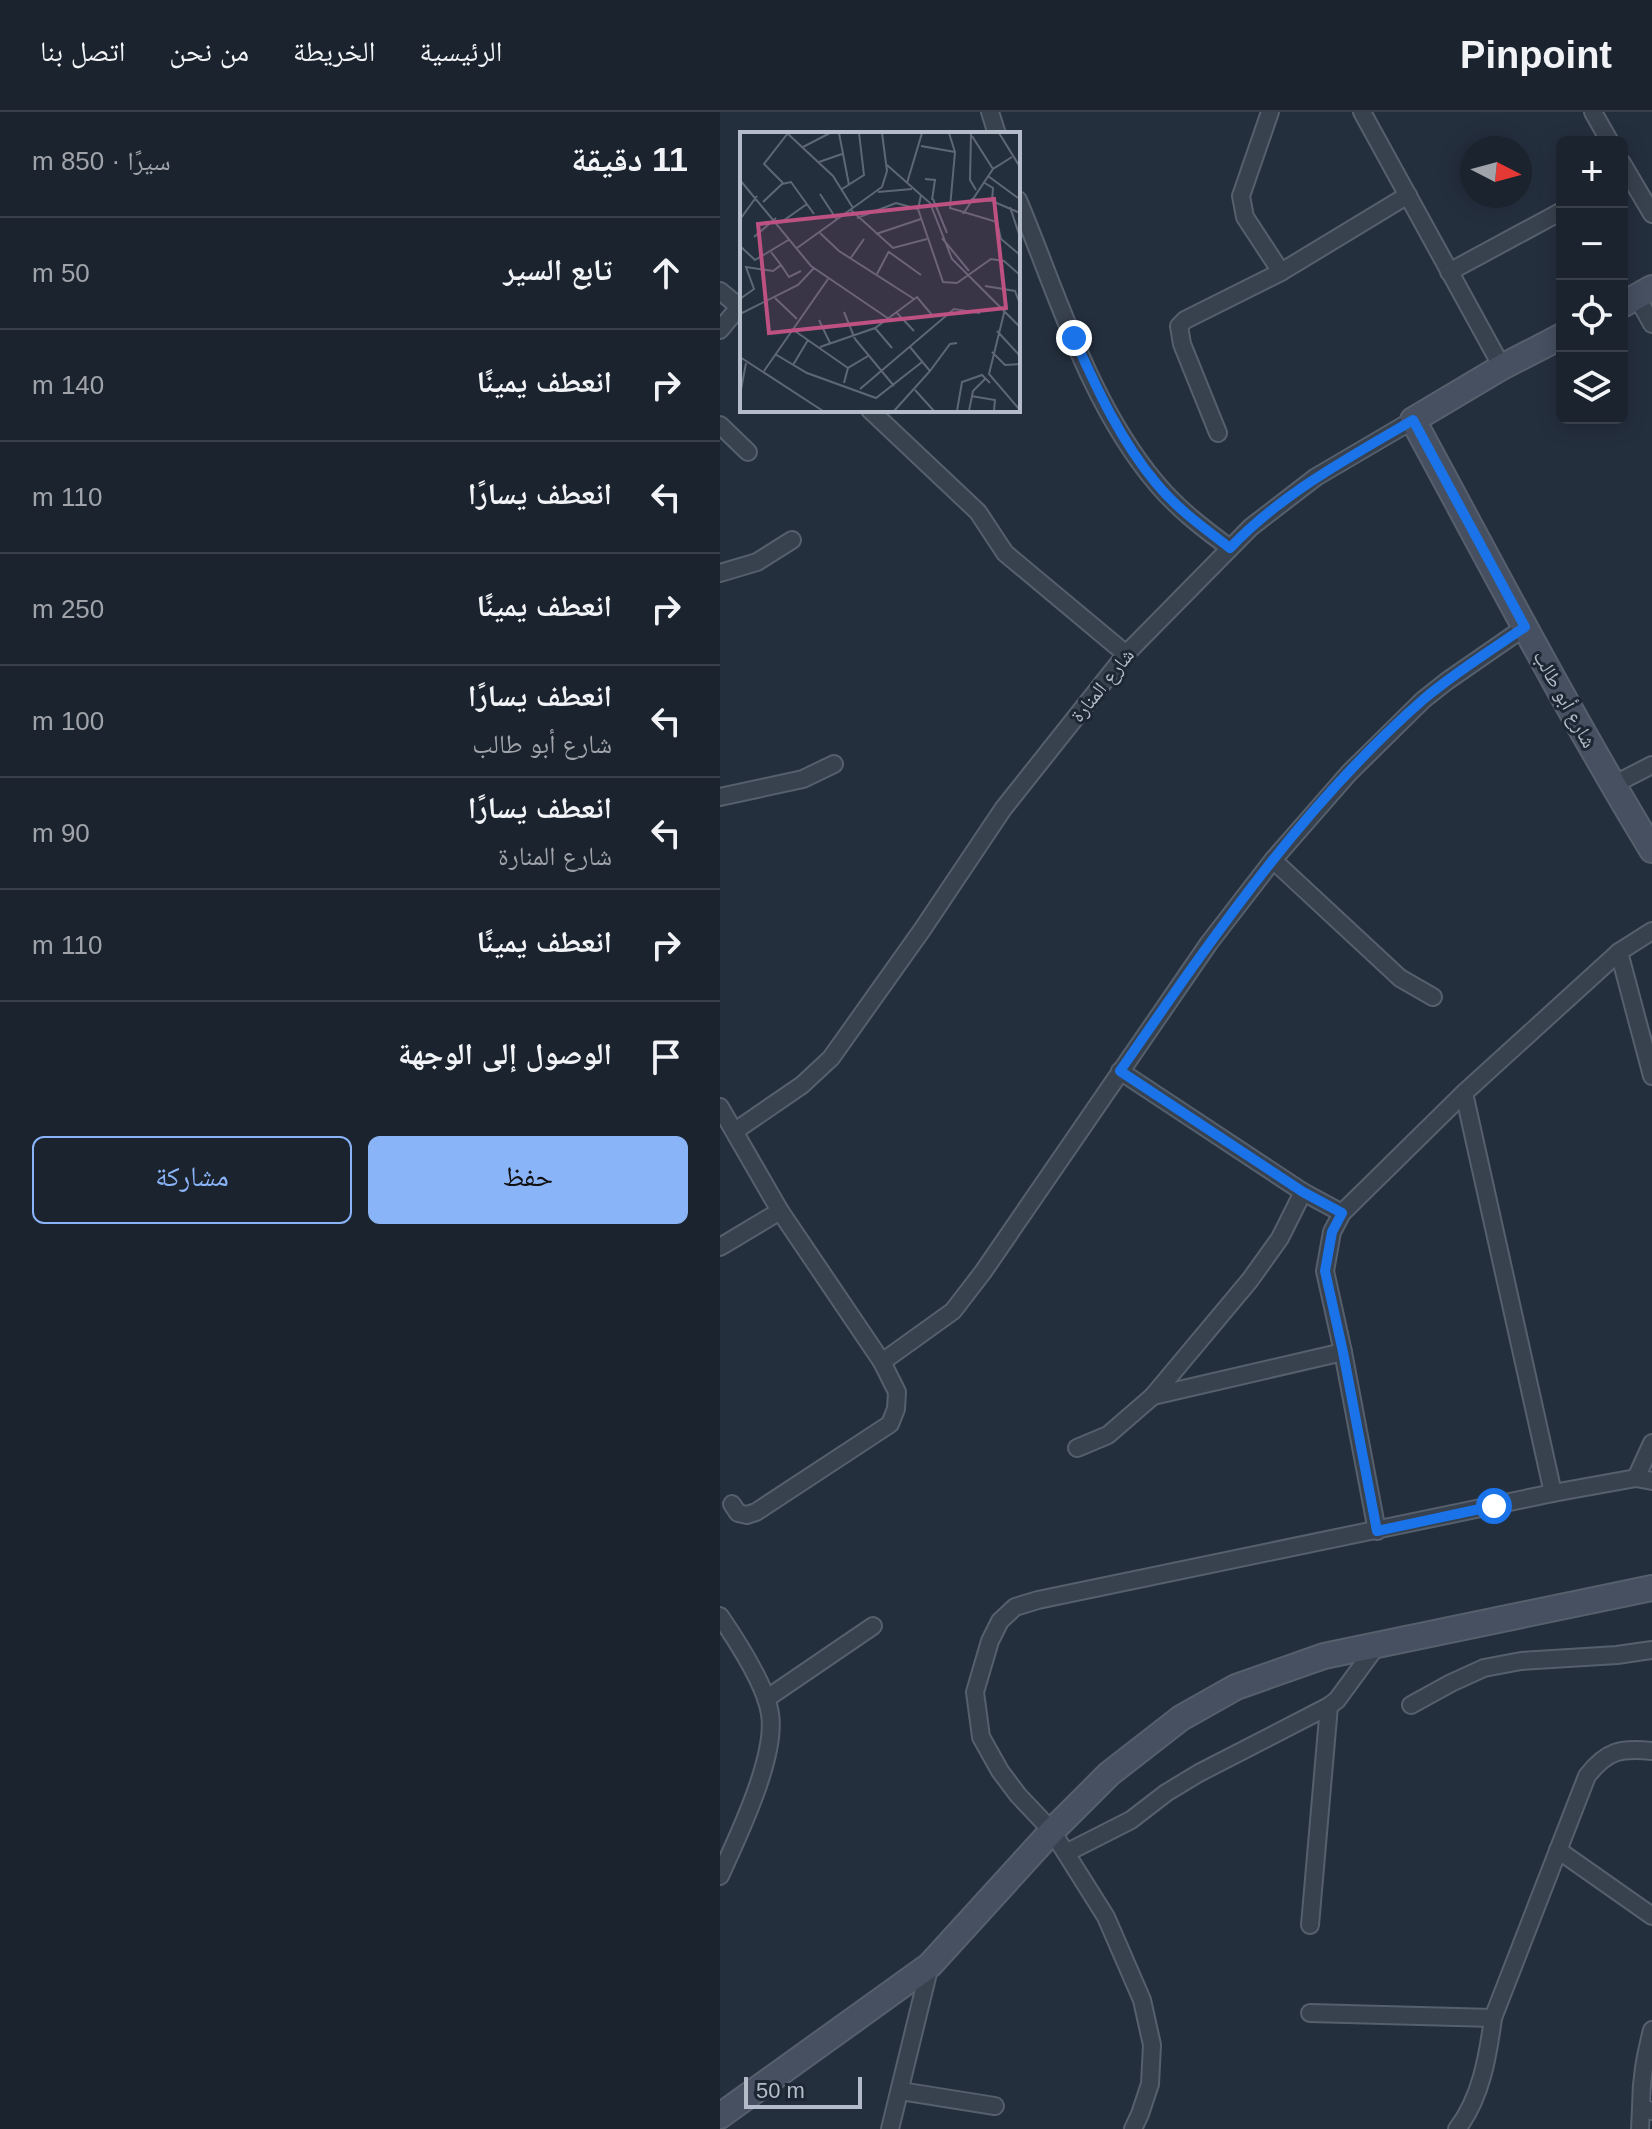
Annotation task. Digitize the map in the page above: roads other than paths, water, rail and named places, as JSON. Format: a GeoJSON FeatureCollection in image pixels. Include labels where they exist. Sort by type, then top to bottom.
{"type":"FeatureCollection","features":[{"type":"Feature","properties":{"kind":"street"},"geometry":{"type":"LineString","coordinates":[[990,112],[996,132]]}},
{"type":"Feature","properties":{"kind":"street"},"geometry":{"type":"LineString","coordinates":[[1270,112],[1241,196],[1241,205],[1245,217],[1281,272]]}},
{"type":"Feature","properties":{"kind":"street"},"geometry":{"type":"LineString","coordinates":[[1362,112],[1502,367]]}},
{"type":"Feature","properties":{"kind":"street"},"geometry":{"type":"LineString","coordinates":[[1593,112],[1607,136]]}},
{"type":"Feature","properties":{"kind":"street"},"geometry":{"type":"LineString","coordinates":[[1628,178],[1652,214]]}},
{"type":"Feature","properties":{"kind":"street"},"geometry":{"type":"LineString","coordinates":[[1218,433],[1182,344],[1179,326],[1185,320],[1281,272],[1408,195]]}},
{"type":"Feature","properties":{"kind":"street"},"geometry":{"type":"LineString","coordinates":[[1020,205],[1062,312],[1098,392],[1125,440],[1149,475],[1173,501],[1230,548]]}},
{"type":"Feature","properties":{"kind":"street"},"geometry":{"type":"LineString","coordinates":[[1449,272],[1556,214]]}},
{"type":"Feature","properties":{"kind":"street"},"geometry":{"type":"LineString","coordinates":[[720,291],[740,308],[720,330]]}},
{"type":"Feature","properties":{"kind":"street"},"geometry":{"type":"LineString","coordinates":[[1637,297],[1652,324]]}},
{"type":"Feature","properties":{"kind":"street","name":"شارع المنارة"},"geometry":{"type":"LineString","coordinates":[[735,1131],[802,1085],[831,1058],[1003,809],[1126,654],[1251,527],[1316,477],[1502,367],[1556,339]]}},
{"type":"Feature","properties":{"kind":"street"},"geometry":{"type":"LineString","coordinates":[[872,412],[978,512],[1005,553],[1126,654]]}},
{"type":"Feature","properties":{"kind":"street","name":"شارع أبو طالب"},"geometry":{"type":"LineString","coordinates":[[1413,420],[1525,627],[1652,850]]}},
{"type":"Feature","properties":{"kind":"street"},"geometry":{"type":"LineString","coordinates":[[720,425],[748,452]]}},
{"type":"Feature","properties":{"kind":"street"},"geometry":{"type":"LineString","coordinates":[[720,573],[757,562],[792,540]]}},
{"type":"Feature","properties":{"kind":"street"},"geometry":{"type":"LineString","coordinates":[[882,1362],[953,1311],[1209,943],[1273,860],[1349,773],[1423,700],[1525,627]]}},
{"type":"Feature","properties":{"kind":"street"},"geometry":{"type":"LineString","coordinates":[[720,797],[803,779],[834,764]]}},
{"type":"Feature","properties":{"kind":"street"},"geometry":{"type":"LineString","coordinates":[[1613,785],[1652,765]]}},
{"type":"Feature","properties":{"kind":"street"},"geometry":{"type":"LineString","coordinates":[[1273,860],[1400,978],[1433,997]]}},
{"type":"Feature","properties":{"kind":"street"},"geometry":{"type":"LineString","coordinates":[[1377,1531],[1325,1271],[1332,1232],[1342,1213],[1464,1093],[1619,952],[1652,931]]}},
{"type":"Feature","properties":{"kind":"street"},"geometry":{"type":"LineString","coordinates":[[1619,952],[1652,1076]]}},
{"type":"Feature","properties":{"kind":"street"},"geometry":{"type":"LineString","coordinates":[[1120,1071],[1303,1192],[1342,1213]]}},
{"type":"Feature","properties":{"kind":"street"},"geometry":{"type":"LineString","coordinates":[[1464,1093],[1553,1493]]}},
{"type":"Feature","properties":{"kind":"street"},"geometry":{"type":"LineString","coordinates":[[720,1107],[780,1211],[882,1362],[897,1392],[896,1409],[890,1424],[756,1512],[747,1515],[738,1513],[732,1504]]}},
{"type":"Feature","properties":{"kind":"street"},"geometry":{"type":"LineString","coordinates":[[1077,1448],[1108,1435],[1153,1396],[1250,1280],[1280,1238],[1303,1192]]}},
{"type":"Feature","properties":{"kind":"street"},"geometry":{"type":"LineString","coordinates":[[720,1247],[780,1211]]}},
{"type":"Feature","properties":{"kind":"street"},"geometry":{"type":"LineString","coordinates":[[1153,1396],[1343,1352]]}},
{"type":"Feature","properties":{"kind":"street"},"geometry":{"type":"LineString","coordinates":[[1133,2129],[1150,2084],[1152,2045],[1142,2000],[1106,1917],[1052,1831],[1009,1783],[981,1737],[975,1692],[990,1641],[1000,1621],[1015,1607],[1038,1600],[1553,1493],[1644,1480],[1652,1443]]}},
{"type":"Feature","properties":{"kind":"street"},"geometry":{"type":"LineString","coordinates":[[720,2116],[930,1965],[1052,1831],[1109,1774],[1181,1718],[1236,1687],[1324,1656],[1652,1588]]}},
{"type":"Feature","properties":{"kind":"street"},"geometry":{"type":"LineString","coordinates":[[720,1616],[763,1690],[770,1711],[771,1727],[765,1763],[720,1876]]}},
{"type":"Feature","properties":{"kind":"street"},"geometry":{"type":"LineString","coordinates":[[766,1699],[873,1626]]}},
{"type":"Feature","properties":{"kind":"street"},"geometry":{"type":"LineString","coordinates":[[1066,1853],[1131,1820],[1199,1773],[1329,1706],[1337,1700],[1378,1644]]}},
{"type":"Feature","properties":{"kind":"street"},"geometry":{"type":"LineString","coordinates":[[1411,1705],[1484,1668],[1521,1661],[1652,1650]]}},
{"type":"Feature","properties":{"kind":"street"},"geometry":{"type":"LineString","coordinates":[[1310,1925],[1329,1706]]}},
{"type":"Feature","properties":{"kind":"street"},"geometry":{"type":"LineString","coordinates":[[1457,2129],[1468,2115],[1478,2089],[1493,2018],[1587,1776],[1596,1764],[1619,1750],[1652,1751]]}},
{"type":"Feature","properties":{"kind":"street"},"geometry":{"type":"LineString","coordinates":[[1558,1850],[1652,1916]]}},
{"type":"Feature","properties":{"kind":"street"},"geometry":{"type":"LineString","coordinates":[[890,2129],[930,1965]]}},
{"type":"Feature","properties":{"kind":"street"},"geometry":{"type":"LineString","coordinates":[[1310,2013],[1493,2018]]}},
{"type":"Feature","properties":{"kind":"street"},"geometry":{"type":"LineString","coordinates":[[1640,2129],[1647,2110],[1641,2076],[1652,2030]]}},
{"type":"Feature","properties":{"kind":"street"},"geometry":{"type":"LineString","coordinates":[[901,2091],[995,2106]]}}]}
